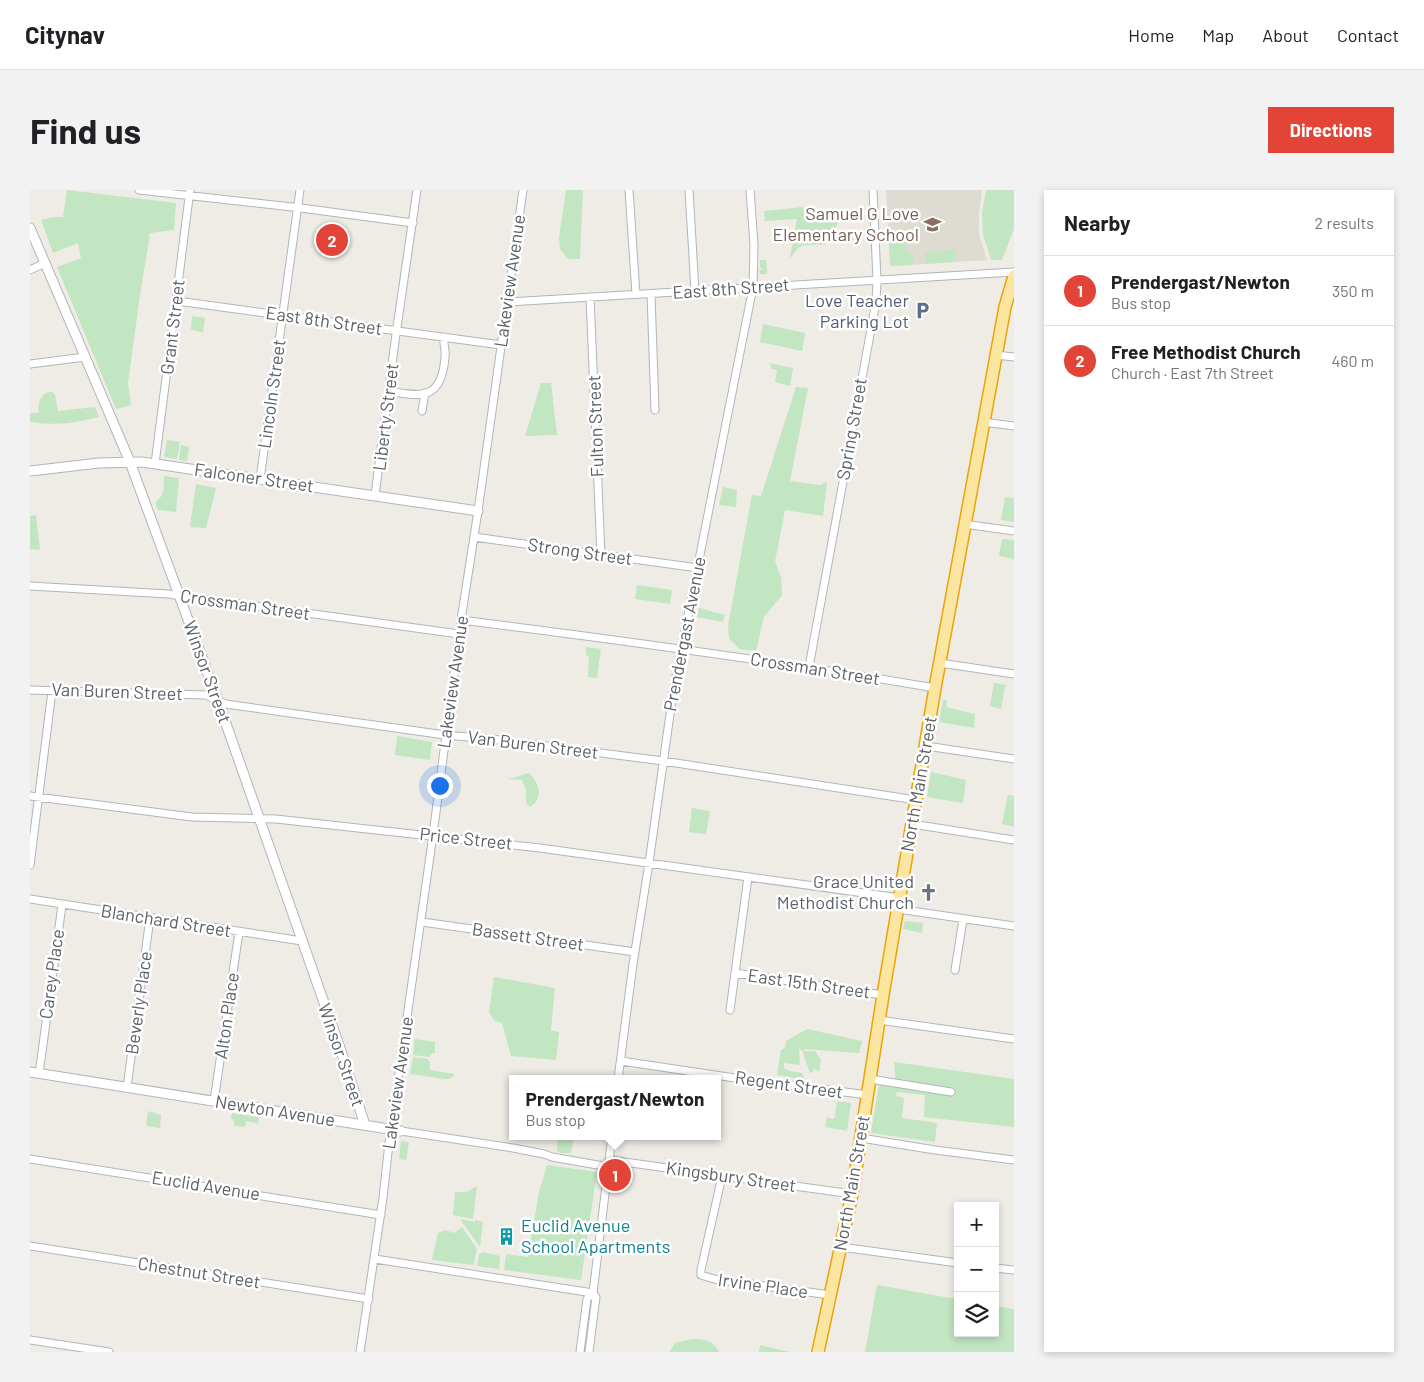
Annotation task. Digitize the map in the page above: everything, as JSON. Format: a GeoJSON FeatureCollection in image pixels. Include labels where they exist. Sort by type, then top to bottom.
{"type":"FeatureCollection","features":[{"type":"Feature","properties":{"kind":"highway","name":"North Main Street"},"geometry":{"type":"LineString","coordinates":[[818,1352],[852,1194],[883,995],[935,688],[1005,307],[1014,276]]}},
{"type":"Feature","properties":{"kind":"street"},"geometry":{"type":"LineString","coordinates":[[139,190],[190,193],[413,223]]}},
{"type":"Feature","properties":{"kind":"street","name":"Lincoln Street"},"geometry":{"type":"LineString","coordinates":[[260,479],[300,190]]}},
{"type":"Feature","properties":{"kind":"street","name":"Liberty Street"},"geometry":{"type":"LineString","coordinates":[[375,495],[417,190]]}},
{"type":"Feature","properties":{"kind":"street","name":"Lakeview Avenue"},"geometry":{"type":"LineString","coordinates":[[360,1352],[375,1259],[391,1129],[422,922],[445,735],[523,190]]}},
{"type":"Feature","properties":{"kind":"street"},"geometry":{"type":"LineString","coordinates":[[629,190],[636,294]]}},
{"type":"Feature","properties":{"kind":"street"},"geometry":{"type":"LineString","coordinates":[[689,190],[695,291]]}},
{"type":"Feature","properties":{"kind":"street","name":"Prendergast Avenue"},"geometry":{"type":"LineString","coordinates":[[619,1075],[674,686],[753,287],[754,245],[750,190]]}},
{"type":"Feature","properties":{"kind":"street","name":"Spring Street"},"geometry":{"type":"LineString","coordinates":[[809,667],[876,302],[877,280],[873,190]]}},
{"type":"Feature","properties":{"kind":"street","name":"Grant Street"},"geometry":{"type":"LineString","coordinates":[[155,464],[190,193]]}},
{"type":"Feature","properties":{"kind":"street","name":"Winsor Street"},"geometry":{"type":"LineString","coordinates":[[30,228],[130,462],[218,701],[341,1051],[365,1125]]}},
{"type":"Feature","properties":{"kind":"street"},"geometry":{"type":"LineString","coordinates":[[30,270],[45,263]]}},
{"type":"Feature","properties":{"kind":"street","name":"East 8th Street"},"geometry":{"type":"LineString","coordinates":[[507,302],[1014,272]]}},
{"type":"Feature","properties":{"kind":"street"},"geometry":{"type":"LineString","coordinates":[[651,294],[655,410]]}},
{"type":"Feature","properties":{"kind":"street","name":"Fulton Street"},"geometry":{"type":"LineString","coordinates":[[590,297],[600,555]]}},
{"type":"Feature","properties":{"kind":"street","name":"East 8th Street"},"geometry":{"type":"LineString","coordinates":[[177,301],[501,345]]}},
{"type":"Feature","properties":{"kind":"street"},"geometry":{"type":"LineString","coordinates":[[389,391],[407,394],[425,393],[437,387],[441,380],[445,356],[444,338]]}},
{"type":"Feature","properties":{"kind":"street"},"geometry":{"type":"LineString","coordinates":[[996,354],[1014,357]]}},
{"type":"Feature","properties":{"kind":"street"},"geometry":{"type":"LineString","coordinates":[[30,364],[85,357]]}},
{"type":"Feature","properties":{"kind":"street"},"geometry":{"type":"LineString","coordinates":[[422,411],[425,393]]}},
{"type":"Feature","properties":{"kind":"street"},"geometry":{"type":"LineString","coordinates":[[983,422],[1014,426]]}},
{"type":"Feature","properties":{"kind":"street","name":"Falconer Street"},"geometry":{"type":"LineString","coordinates":[[30,471],[76,465],[130,462],[155,464],[478,511]]}},
{"type":"Feature","properties":{"kind":"street"},"geometry":{"type":"LineString","coordinates":[[964,524],[1014,531]]}},
{"type":"Feature","properties":{"kind":"street","name":"Strong Street"},"geometry":{"type":"LineString","coordinates":[[474,537],[698,568]]}},
{"type":"Feature","properties":{"kind":"street","name":"Crossman Street"},"geometry":{"type":"LineString","coordinates":[[30,586],[179,595],[459,634]]}},
{"type":"Feature","properties":{"kind":"street","name":"Crossman Street"},"geometry":{"type":"LineString","coordinates":[[461,620],[809,667],[935,688]]}},
{"type":"Feature","properties":{"kind":"street"},"geometry":{"type":"LineString","coordinates":[[940,663],[1014,674]]}},
{"type":"Feature","properties":{"kind":"street","name":"Van Buren Street"},"geometry":{"type":"LineString","coordinates":[[30,690],[206,695],[226,704],[445,735],[492,739],[663,762],[916,800]]}},
{"type":"Feature","properties":{"kind":"street"},"geometry":{"type":"LineString","coordinates":[[30,865],[52,691]]}},
{"type":"Feature","properties":{"kind":"street"},"geometry":{"type":"LineString","coordinates":[[926,746],[1014,759]]}},
{"type":"Feature","properties":{"kind":"street","name":"Price Street"},"geometry":{"type":"LineString","coordinates":[[30,796],[192,817],[276,819],[540,848],[748,877],[899,904],[963,919],[1014,926]]}},
{"type":"Feature","properties":{"kind":"street"},"geometry":{"type":"LineString","coordinates":[[912,824],[1014,840]]}},
{"type":"Feature","properties":{"kind":"street"},"geometry":{"type":"LineString","coordinates":[[730,1010],[748,877]]}},
{"type":"Feature","properties":{"kind":"street","name":"Blanchard Street"},"geometry":{"type":"LineString","coordinates":[[30,899],[302,941]]}},
{"type":"Feature","properties":{"kind":"street","name":"Carey Place"},"geometry":{"type":"LineString","coordinates":[[34,1073],[62,905]]}},
{"type":"Feature","properties":{"kind":"street","name":"Beverly Place"},"geometry":{"type":"LineString","coordinates":[[127,1087],[150,918]]}},
{"type":"Feature","properties":{"kind":"street"},"geometry":{"type":"LineString","coordinates":[[955,970],[963,919]]}},
{"type":"Feature","properties":{"kind":"street","name":"Bassett Street"},"geometry":{"type":"LineString","coordinates":[[422,922],[635,952]]}},
{"type":"Feature","properties":{"kind":"street","name":"Alton Place"},"geometry":{"type":"LineString","coordinates":[[214,1101],[239,932]]}},
{"type":"Feature","properties":{"kind":"street","name":"East 15th Street"},"geometry":{"type":"LineString","coordinates":[[734,973],[883,995]]}},
{"type":"Feature","properties":{"kind":"street"},"geometry":{"type":"LineString","coordinates":[[879,1020],[1014,1039]]}},
{"type":"Feature","properties":{"kind":"street","name":"Regent Street"},"geometry":{"type":"LineString","coordinates":[[621,1060],[715,1075]]}},
{"type":"Feature","properties":{"kind":"street","name":"Newton Avenue"},"geometry":{"type":"LineString","coordinates":[[34,1073],[401,1130],[544,1154],[552,1157],[609,1163]]}},
{"type":"Feature","properties":{"kind":"street","name":"Regent Street"},"geometry":{"type":"LineString","coordinates":[[721,1076],[868,1095]]}},
{"type":"Feature","properties":{"kind":"street"},"geometry":{"type":"LineString","coordinates":[[870,1080],[951,1092]]}},
{"type":"Feature","properties":{"kind":"street"},"geometry":{"type":"LineString","coordinates":[[861,1138],[1014,1160]]}},
{"type":"Feature","properties":{"kind":"street"},"geometry":{"type":"LineString","coordinates":[[589,1352],[596,1297],[593,1292],[612,1140]]}},
{"type":"Feature","properties":{"kind":"street","name":"Euclid Avenue"},"geometry":{"type":"LineString","coordinates":[[30,1159],[381,1215]]}},
{"type":"Feature","properties":{"kind":"street","name":"Kingsbury Street"},"geometry":{"type":"LineString","coordinates":[[609,1163],[852,1194]]}},
{"type":"Feature","properties":{"kind":"street","name":"Irvine Place"},"geometry":{"type":"LineString","coordinates":[[722,1176],[701,1275],[714,1279],[830,1295]]}},
{"type":"Feature","properties":{"kind":"street","name":"Chestnut Street"},"geometry":{"type":"LineString","coordinates":[[30,1246],[368,1299]]}},
{"type":"Feature","properties":{"kind":"street"},"geometry":{"type":"LineString","coordinates":[[841,1247],[954,1262]]}},
{"type":"Feature","properties":{"kind":"street"},"geometry":{"type":"LineString","coordinates":[[375,1259],[593,1292]]}},
{"type":"Feature","properties":{"kind":"street"},"geometry":{"type":"LineString","coordinates":[[999,1268],[1014,1270]]}},
{"type":"Feature","properties":{"kind":"street"},"geometry":{"type":"LineString","coordinates":[[580,1352],[586,1299],[593,1292]]}},
{"type":"Feature","properties":{"kind":"street"},"geometry":{"type":"LineString","coordinates":[[30,1340],[108,1352]]}},
{"type":"Feature","properties":{"kind":"shaded area","name":"Samuel G Love Elementary School"},"geometry":{"type":"Polygon","coordinates":[[[886,190],[982,190],[979,234],[987,260],[890,266],[886,190]]]}},
{"type":"Feature","properties":{"kind":"green space"},"geometry":{"type":"Polygon","coordinates":[[[67,190],[176,203],[174,230],[150,233],[128,383],[131,405],[116,409],[57,267],[81,258],[78,243],[53,253],[41,220],[63,217],[67,190]]]}},
{"type":"Feature","properties":{"kind":"green space"},"geometry":{"type":"Polygon","coordinates":[[[566,190],[583,190],[580,259],[568,259],[560,249],[559,238],[566,190]]]}},
{"type":"Feature","properties":{"kind":"green space"},"geometry":{"type":"Polygon","coordinates":[[[986,190],[1014,190],[1014,229],[1002,260],[991,260],[983,235],[982,214],[986,190]]]}},
{"type":"Feature","properties":{"kind":"green space"},"geometry":{"type":"Polygon","coordinates":[[[803,207],[805,218],[841,218],[826,244],[800,247],[790,258],[797,219],[765,221],[764,211],[803,207]]]}},
{"type":"Feature","properties":{"kind":"green space"},"geometry":{"type":"Polygon","coordinates":[[[905,234],[906,252],[912,252],[914,263],[912,265],[891,266],[888,235],[905,234]]]}},
{"type":"Feature","properties":{"kind":"green space"},"geometry":{"type":"Polygon","coordinates":[[[955,250],[956,260],[954,262],[926,264],[925,252],[955,250]]]}},
{"type":"Feature","properties":{"kind":"green space"},"geometry":{"type":"Polygon","coordinates":[[[760,260],[766,260],[767,274],[760,274],[759,270],[762,268],[760,268],[760,260]]]}},
{"type":"Feature","properties":{"kind":"green space"},"geometry":{"type":"Polygon","coordinates":[[[192,316],[205,318],[203,332],[191,330],[192,316]]]}},
{"type":"Feature","properties":{"kind":"green space"},"geometry":{"type":"Polygon","coordinates":[[[763,324],[805,333],[802,351],[760,342],[763,324]]]}},
{"type":"Feature","properties":{"kind":"green space"},"geometry":{"type":"Polygon","coordinates":[[[769,363],[793,368],[790,386],[775,382],[777,370],[771,369],[769,363]]]}},
{"type":"Feature","properties":{"kind":"green space"},"geometry":{"type":"Polygon","coordinates":[[[541,383],[551,383],[557,435],[525,436],[541,383]]]}},
{"type":"Feature","properties":{"kind":"green space"},"geometry":{"type":"Polygon","coordinates":[[[796,387],[808,388],[790,481],[820,485],[827,482],[823,516],[785,510],[775,561],[781,577],[782,595],[764,617],[756,651],[739,649],[729,638],[728,626],[752,495],[761,496],[796,387]]]}},
{"type":"Feature","properties":{"kind":"green space"},"geometry":{"type":"Polygon","coordinates":[[[49,392],[55,395],[58,411],[95,407],[99,417],[65,423],[30,422],[30,413],[39,413],[40,400],[43,395],[49,392]]]}},
{"type":"Feature","properties":{"kind":"green space"},"geometry":{"type":"Polygon","coordinates":[[[167,440],[180,442],[177,459],[164,457],[167,440]]]}},
{"type":"Feature","properties":{"kind":"green space"},"geometry":{"type":"Polygon","coordinates":[[[181,445],[189,447],[187,461],[179,460],[181,445]]]}},
{"type":"Feature","properties":{"kind":"green space"},"geometry":{"type":"Polygon","coordinates":[[[164,476],[179,478],[176,512],[158,510],[155,503],[159,500],[164,488],[164,476]]]}},
{"type":"Feature","properties":{"kind":"green space"},"geometry":{"type":"Polygon","coordinates":[[[196,484],[216,488],[206,528],[190,527],[196,484]]]}},
{"type":"Feature","properties":{"kind":"green space"},"geometry":{"type":"Polygon","coordinates":[[[723,487],[737,490],[736,507],[719,505],[723,487]]]}},
{"type":"Feature","properties":{"kind":"green space"},"geometry":{"type":"Polygon","coordinates":[[[1005,497],[1014,498],[1014,522],[1001,520],[1005,497]]]}},
{"type":"Feature","properties":{"kind":"green space"},"geometry":{"type":"Polygon","coordinates":[[[36,515],[40,550],[30,549],[30,516],[36,515]]]}},
{"type":"Feature","properties":{"kind":"green space"},"geometry":{"type":"Polygon","coordinates":[[[1002,539],[1014,540],[1014,559],[999,556],[1002,539]]]}},
{"type":"Feature","properties":{"kind":"green space"},"geometry":{"type":"Polygon","coordinates":[[[637,585],[672,590],[670,604],[635,599],[637,585]]]}},
{"type":"Feature","properties":{"kind":"green space"},"geometry":{"type":"Polygon","coordinates":[[[699,608],[725,615],[723,622],[697,617],[699,608]]]}},
{"type":"Feature","properties":{"kind":"green space"},"geometry":{"type":"Polygon","coordinates":[[[586,647],[601,649],[597,678],[588,677],[589,656],[586,655],[586,647]]]}},
{"type":"Feature","properties":{"kind":"green space"},"geometry":{"type":"Polygon","coordinates":[[[994,683],[1006,685],[1001,709],[990,706],[994,683]]]}},
{"type":"Feature","properties":{"kind":"green space"},"geometry":{"type":"Polygon","coordinates":[[[943,700],[947,700],[946,707],[975,714],[974,728],[939,722],[943,700]]]}},
{"type":"Feature","properties":{"kind":"green space"},"geometry":{"type":"Polygon","coordinates":[[[397,736],[432,742],[430,760],[395,755],[397,736]]]}},
{"type":"Feature","properties":{"kind":"green space"},"geometry":{"type":"Polygon","coordinates":[[[931,772],[966,780],[963,803],[927,797],[931,772]]]}},
{"type":"Feature","properties":{"kind":"green space"},"geometry":{"type":"Polygon","coordinates":[[[529,773],[534,778],[539,789],[537,800],[530,807],[526,803],[526,789],[522,780],[508,779],[529,773]]]}},
{"type":"Feature","properties":{"kind":"green space"},"geometry":{"type":"Polygon","coordinates":[[[1008,795],[1014,796],[1014,827],[1002,824],[1008,795]]]}},
{"type":"Feature","properties":{"kind":"green space"},"geometry":{"type":"Polygon","coordinates":[[[692,808],[710,811],[706,834],[689,832],[692,808]]]}},
{"type":"Feature","properties":{"kind":"green space"},"geometry":{"type":"Polygon","coordinates":[[[905,921],[923,923],[922,933],[903,929],[905,921]]]}},
{"type":"Feature","properties":{"kind":"green space"},"geometry":{"type":"Polygon","coordinates":[[[494,977],[555,988],[551,1030],[559,1032],[556,1060],[511,1056],[502,1023],[495,1021],[489,1013],[494,977]]]}},
{"type":"Feature","properties":{"kind":"green space"},"geometry":{"type":"Polygon","coordinates":[[[807,1029],[862,1041],[859,1053],[803,1049],[804,1051],[815,1051],[821,1060],[819,1072],[814,1068],[813,1072],[810,1073],[802,1050],[799,1049],[800,1065],[784,1063],[784,1068],[802,1073],[805,1080],[777,1075],[781,1050],[785,1048],[786,1041],[807,1029]]]}},
{"type":"Feature","properties":{"kind":"green space"},"geometry":{"type":"Polygon","coordinates":[[[415,1039],[435,1042],[435,1053],[432,1053],[429,1057],[413,1055],[415,1039]]]}},
{"type":"Feature","properties":{"kind":"green space"},"geometry":{"type":"Polygon","coordinates":[[[413,1057],[428,1059],[430,1070],[454,1074],[454,1076],[445,1079],[410,1074],[413,1057]]]}},
{"type":"Feature","properties":{"kind":"green space"},"geometry":{"type":"Polygon","coordinates":[[[894,1062],[1014,1079],[1014,1127],[924,1117],[925,1095],[897,1092],[896,1096],[904,1098],[902,1118],[937,1123],[935,1142],[871,1133],[879,1084],[896,1085],[894,1062]]]}},
{"type":"Feature","properties":{"kind":"green space"},"geometry":{"type":"Polygon","coordinates":[[[837,1101],[851,1103],[847,1131],[825,1127],[827,1117],[833,1119],[835,1117],[837,1101]]]}},
{"type":"Feature","properties":{"kind":"green space"},"geometry":{"type":"Polygon","coordinates":[[[148,1111],[161,1115],[160,1128],[146,1126],[148,1111]]]}},
{"type":"Feature","properties":{"kind":"green space"},"geometry":{"type":"Polygon","coordinates":[[[232,1113],[259,1117],[258,1124],[246,1121],[245,1127],[234,1126],[234,1120],[231,1118],[232,1113]]]}},
{"type":"Feature","properties":{"kind":"green space"},"geometry":{"type":"Polygon","coordinates":[[[558,1140],[573,1140],[571,1153],[557,1151],[558,1140]]]}},
{"type":"Feature","properties":{"kind":"green space"},"geometry":{"type":"Polygon","coordinates":[[[401,1141],[409,1142],[406,1160],[399,1159],[401,1141]]]}},
{"type":"Feature","properties":{"kind":"green space"},"geometry":{"type":"Polygon","coordinates":[[[547,1165],[597,1172],[581,1280],[504,1270],[506,1254],[528,1257],[539,1192],[547,1165]]]}},
{"type":"Feature","properties":{"kind":"green space"},"geometry":{"type":"Polygon","coordinates":[[[477,1186],[473,1219],[453,1215],[455,1192],[467,1192],[477,1186]]]}},
{"type":"Feature","properties":{"kind":"green space"},"geometry":{"type":"Polygon","coordinates":[[[460,1219],[483,1222],[480,1247],[460,1219]]]}},
{"type":"Feature","properties":{"kind":"green space"},"geometry":{"type":"Polygon","coordinates":[[[462,1227],[477,1249],[473,1265],[432,1260],[438,1233],[445,1230],[454,1233],[462,1227]]]}},
{"type":"Feature","properties":{"kind":"green space"},"geometry":{"type":"Polygon","coordinates":[[[482,1252],[500,1256],[499,1269],[477,1266],[479,1255],[482,1252]]]}},
{"type":"Feature","properties":{"kind":"green space"},"geometry":{"type":"Polygon","coordinates":[[[877,1285],[954,1299],[954,1337],[999,1337],[999,1307],[1014,1309],[1014,1352],[865,1352],[877,1285]]]}},
{"type":"Feature","properties":{"kind":"green space"},"geometry":{"type":"Polygon","coordinates":[[[693,1339],[708,1341],[719,1352],[669,1352],[675,1343],[693,1339]]]}},
{"type":"Feature","properties":{"kind":"green space"},"geometry":{"type":"Polygon","coordinates":[[[760,1345],[790,1352],[759,1352],[760,1345]]]}},
{"type":"Feature","properties":{"kind":"place","name":"Samuel G Love Elementary School"},"geometry":{"type":"Point","coordinates":[933,224]}},
{"type":"Feature","properties":{"kind":"place","name":"Free Methodist Church"},"geometry":{"type":"Point","coordinates":[332,240]}},
{"type":"Feature","properties":{"kind":"place","name":"Love Teacher Parking Lot"},"geometry":{"type":"Point","coordinates":[923,311]}},
{"type":"Feature","properties":{"kind":"place","name":"Grace United Methodist Church"},"geometry":{"type":"Point","coordinates":[928,892]}},
{"type":"Feature","properties":{"kind":"place","name":"Prendergast/Newton"},"geometry":{"type":"Point","coordinates":[615,1175]}},
{"type":"Feature","properties":{"kind":"place","name":"Euclid Avenue School Apartments"},"geometry":{"type":"Point","coordinates":[507,1236]}}]}
